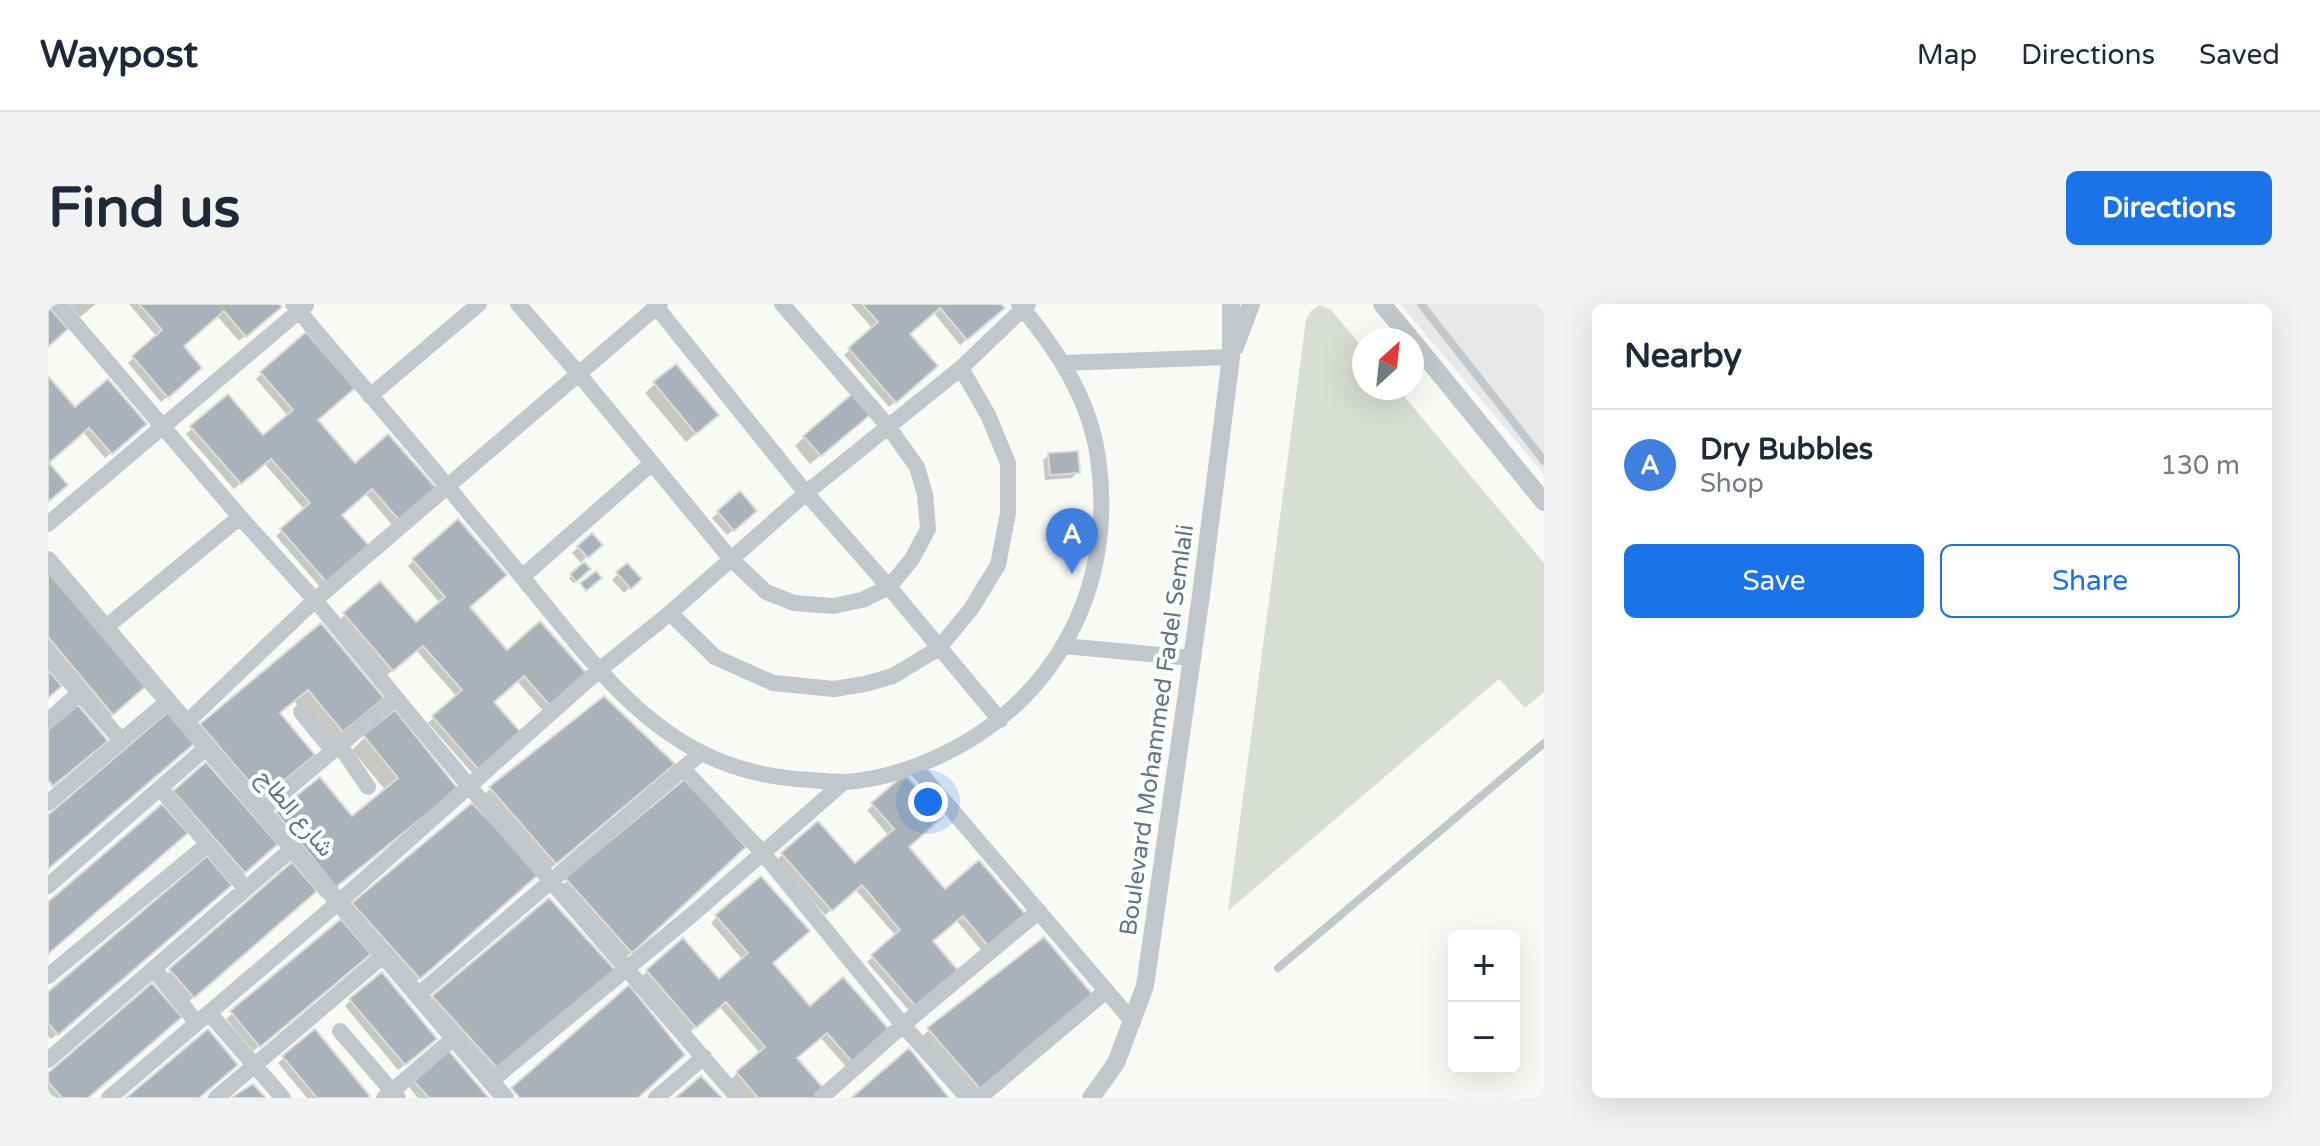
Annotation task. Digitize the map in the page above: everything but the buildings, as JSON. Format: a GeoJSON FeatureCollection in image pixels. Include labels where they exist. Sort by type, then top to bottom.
{"type":"FeatureCollection","features":[{"type":"Feature","properties":{"kind":"street"},"geometry":{"type":"LineString","coordinates":[[58,304],[315,600],[468,785],[738,1098]]}},
{"type":"Feature","properties":{"kind":"street"},"geometry":{"type":"LineString","coordinates":[[370,396],[479,304]]}},
{"type":"Feature","properties":{"kind":"street"},"geometry":{"type":"LineString","coordinates":[[518,304],[730,558],[766,592],[794,603],[833,606],[862,600],[889,587],[912,559],[928,529],[925,494],[917,467],[888,426],[782,304]]}},
{"type":"Feature","properties":{"kind":"street","name":"Boulevard Mohammed Fadel Semlali"},"geometry":{"type":"LineString","coordinates":[[1091,1098],[1116,1063],[1133,1022],[1147,974],[1193,658],[1231,357],[1231,304]]}},
{"type":"Feature","properties":{"kind":"street","name":"Boulevard Mohammed Fadel Semlali"},"geometry":{"type":"LineString","coordinates":[[1231,357],[1251,304]]}},
{"type":"Feature","properties":{"kind":"street"},"geometry":{"type":"LineString","coordinates":[[1382,304],[1402,328]]}},
{"type":"Feature","properties":{"kind":"street"},"geometry":{"type":"LineString","coordinates":[[186,723],[315,600],[657,305],[806,493],[1000,720]]}},
{"type":"Feature","properties":{"kind":"street"},"geometry":{"type":"LineString","coordinates":[[48,524],[299,306],[598,671],[647,718],[701,753],[741,769],[784,779],[844,782],[915,767],[959,748],[1000,720],[1035,686],[1064,646],[1085,601],[1098,554],[1102,504],[1098,455],[1085,407],[1063,363],[1023,306],[961,368],[806,493],[670,613],[598,671],[339,902],[109,1098]]}},
{"type":"Feature","properties":{"kind":"street"},"geometry":{"type":"LineString","coordinates":[[1424,355],[1544,502]]}},
{"type":"Feature","properties":{"kind":"street"},"geometry":{"type":"LineString","coordinates":[[1063,363],[1231,357]]}},
{"type":"Feature","properties":{"kind":"street"},"geometry":{"type":"LineString","coordinates":[[670,613],[715,657],[773,683],[834,689],[865,684],[893,676],[939,648],[971,609],[998,565],[1008,513],[1008,463],[988,415],[961,368]]}},
{"type":"Feature","properties":{"kind":"street"},"geometry":{"type":"LineString","coordinates":[[522,577],[652,463]]}},
{"type":"Feature","properties":{"kind":"street"},"geometry":{"type":"LineString","coordinates":[[105,628],[240,517]]}},
{"type":"Feature","properties":{"kind":"street","name":"شارع الطاح"},"geometry":{"type":"LineString","coordinates":[[48,560],[498,1093]]}},
{"type":"Feature","properties":{"kind":"street"},"geometry":{"type":"LineString","coordinates":[[1064,646],[1193,658]]}},
{"type":"Feature","properties":{"kind":"street"},"geometry":{"type":"LineString","coordinates":[[48,657],[121,740]]}},
{"type":"Feature","properties":{"kind":"street"},"geometry":{"type":"LineString","coordinates":[[48,721],[79,693]]}},
{"type":"Feature","properties":{"kind":"street"},"geometry":{"type":"LineString","coordinates":[[261,811],[396,698]]}},
{"type":"Feature","properties":{"kind":"street"},"geometry":{"type":"LineString","coordinates":[[48,802],[168,701]]}},
{"type":"Feature","properties":{"kind":"street"},"geometry":{"type":"LineString","coordinates":[[301,712],[368,787]]}},
{"type":"Feature","properties":{"kind":"street"},"geometry":{"type":"LineString","coordinates":[[48,886],[207,747]]}},
{"type":"Feature","properties":{"kind":"street"},"geometry":{"type":"LineString","coordinates":[[418,995],[701,753]]}},
{"type":"Feature","properties":{"kind":"street"},"geometry":{"type":"LineString","coordinates":[[915,767],[1133,1022]]}},
{"type":"Feature","properties":{"kind":"street"},"geometry":{"type":"LineString","coordinates":[[683,769],[763,853],[903,1025],[968,1098]]}},
{"type":"Feature","properties":{"kind":"street"},"geometry":{"type":"LineString","coordinates":[[498,1093],[628,968],[844,782]]}},
{"type":"Feature","properties":{"kind":"street"},"geometry":{"type":"LineString","coordinates":[[160,788],[246,889]]}},
{"type":"Feature","properties":{"kind":"street"},"geometry":{"type":"LineString","coordinates":[[48,976],[208,844]]}},
{"type":"Feature","properties":{"kind":"street"},"geometry":{"type":"LineString","coordinates":[[48,1060],[293,848]]}},
{"type":"Feature","properties":{"kind":"street"},"geometry":{"type":"LineString","coordinates":[[821,1098],[1039,911]]}},
{"type":"Feature","properties":{"kind":"street"},"geometry":{"type":"LineString","coordinates":[[216,1098],[384,955]]}},
{"type":"Feature","properties":{"kind":"street"},"geometry":{"type":"LineString","coordinates":[[154,969],[255,1065],[283,1098]]}},
{"type":"Feature","properties":{"kind":"street"},"geometry":{"type":"LineString","coordinates":[[979,1098],[1106,991]]}},
{"type":"Feature","properties":{"kind":"street"},"geometry":{"type":"LineString","coordinates":[[340,1031],[391,1096],[454,1038]]}},
{"type":"Feature","properties":{"kind":"street"},"geometry":{"type":"LineString","coordinates":[[656,1098],[704,1057]]}},
{"type":"Feature","properties":{"kind":"lane"},"geometry":{"type":"LineString","coordinates":[[1421,304],[1544,461]]}},
{"type":"Feature","properties":{"kind":"lane"},"geometry":{"type":"LineString","coordinates":[[1278,968],[1544,743]]}},
{"type":"Feature","properties":{"kind":"shaded area"},"geometry":{"type":"Polygon","coordinates":[[[1400,304],[1544,304],[1544,474],[1424,332],[1424,328],[1420,328],[1400,304]]]}},
{"type":"Feature","properties":{"kind":"shaded area"},"geometry":{"type":"Polygon","coordinates":[[[1319,305],[1331,310],[1352,335],[1352,400],[1407,400],[1544,563],[1544,692],[1525,708],[1499,679],[1228,911],[1306,320],[1319,305]]]}},
{"type":"Feature","properties":{"kind":"place","name":"Dry Bubbles"},"geometry":{"type":"Point","coordinates":[1072,574]}}]}
